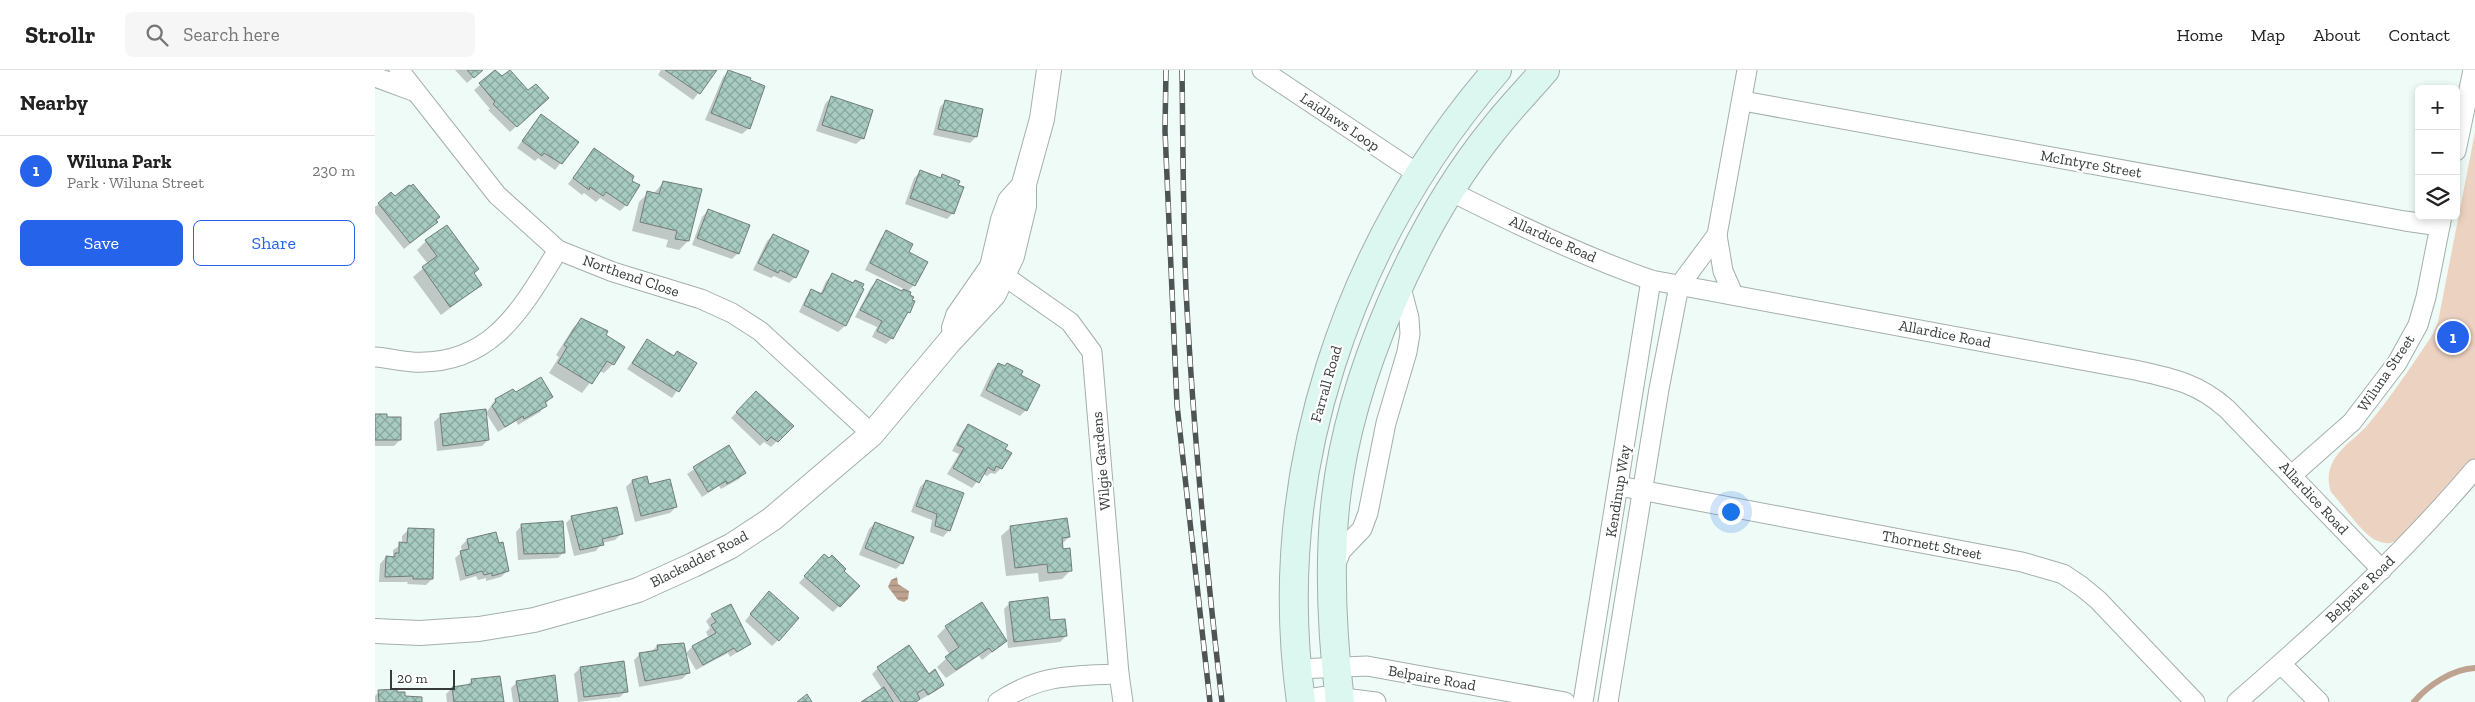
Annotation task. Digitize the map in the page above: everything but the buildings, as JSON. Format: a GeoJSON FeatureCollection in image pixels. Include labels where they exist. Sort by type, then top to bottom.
{"type":"FeatureCollection","features":[{"type":"Feature","properties":{"kind":"main road","name":"Farrall Road"},"geometry":{"type":"LineString","coordinates":[[1301,701],[1294,591],[1300,509],[1319,402],[1353,299],[1418,174],[1497,70]]}},
{"type":"Feature","properties":{"kind":"main road"},"geometry":{"type":"LineString","coordinates":[[1340,700],[1332,634],[1332,574],[1336,496],[1354,414],[1383,321],[1400,284],[1450,191],[1492,130],[1545,70]]}},
{"type":"Feature","properties":{"kind":"street","name":"Northend Close"},"geometry":{"type":"LineString","coordinates":[[399,70],[413,91],[497,196],[558,250],[613,272],[701,299],[732,313],[761,331],[872,434]]}},
{"type":"Feature","properties":{"kind":"street","name":"Blackadder Road"},"geometry":{"type":"LineString","coordinates":[[375,631],[420,633],[479,629],[534,620],[639,590],[693,565],[747,535],[771,519],[872,434],[950,341],[958,316],[997,271],[1011,202],[1024,184],[1042,119],[1049,70]]}},
{"type":"Feature","properties":{"kind":"street","name":"Laidlaws Loop"},"geometry":{"type":"LineString","coordinates":[[1263,70],[1418,174]]}},
{"type":"Feature","properties":{"kind":"street","name":"Farrall Road"},"geometry":{"type":"LineString","coordinates":[[1472,101],[1478,70]]}},
{"type":"Feature","properties":{"kind":"street"},"geometry":{"type":"LineString","coordinates":[[1733,294],[1723,271],[1717,235],[1743,101],[1747,70]]}},
{"type":"Feature","properties":{"kind":"street"},"geometry":{"type":"LineString","coordinates":[[2460,139],[2471,106],[2473,70]]}},
{"type":"Feature","properties":{"kind":"street"},"geometry":{"type":"LineString","coordinates":[[375,77],[413,91]]}},
{"type":"Feature","properties":{"kind":"street","name":"McIntyre Street"},"geometry":{"type":"LineString","coordinates":[[1743,101],[2405,221],[2441,221]]}},
{"type":"Feature","properties":{"kind":"street","name":"Allardice Road"},"geometry":{"type":"LineString","coordinates":[[1450,191],[1505,218],[1615,267],[1651,280],[2175,379],[2211,394],[2292,475],[2382,570]]}},
{"type":"Feature","properties":{"kind":"street","name":"Wiluna Street"},"geometry":{"type":"LineString","coordinates":[[2292,475],[2352,422],[2397,363],[2417,325],[2427,298],[2441,221]]}},
{"type":"Feature","properties":{"kind":"street"},"geometry":{"type":"LineString","coordinates":[[1679,286],[1717,235]]}},
{"type":"Feature","properties":{"kind":"street"},"geometry":{"type":"LineString","coordinates":[[375,356],[414,362],[445,359],[475,351],[500,333],[520,310],[558,250]]}},
{"type":"Feature","properties":{"kind":"street","name":"Wilgie Gardens"},"geometry":{"type":"LineString","coordinates":[[997,271],[1071,322],[1091,352],[1123,702]]}},
{"type":"Feature","properties":{"kind":"street","name":"Kendinup Way"},"geometry":{"type":"LineString","coordinates":[[1583,702],[1601,600],[1651,280]]}},
{"type":"Feature","properties":{"kind":"street","name":"Kendinup Way"},"geometry":{"type":"LineString","coordinates":[[1608,702],[1644,490],[1659,388],[1679,286]]}},
{"type":"Feature","properties":{"kind":"street"},"geometry":{"type":"LineString","coordinates":[[1635,384],[1659,388]]}},
{"type":"Feature","properties":{"kind":"street","name":"Belpaire Road"},"geometry":{"type":"LineString","coordinates":[[2237,702],[2281,664],[2382,570],[2431,520],[2475,470]]}},
{"type":"Feature","properties":{"kind":"street","name":"Thornett Street"},"geometry":{"type":"LineString","coordinates":[[1619,486],[2022,562],[2063,574],[2098,600],[2195,702]]}},
{"type":"Feature","properties":{"kind":"street"},"geometry":{"type":"LineString","coordinates":[[1601,600],[1624,604]]}},
{"type":"Feature","properties":{"kind":"street"},"geometry":{"type":"LineString","coordinates":[[2281,664],[2317,700]]}},
{"type":"Feature","properties":{"kind":"street","name":"Belpaire Road"},"geometry":{"type":"LineString","coordinates":[[1298,669],[1367,666],[1565,702]]}},
{"type":"Feature","properties":{"kind":"street"},"geometry":{"type":"LineString","coordinates":[[998,702],[1014,691],[1050,678],[1119,674]]}},
{"type":"Feature","properties":{"kind":"street"},"geometry":{"type":"LineString","coordinates":[[1301,701],[1327,696],[1340,700],[1376,702]]}},
{"type":"Feature","properties":{"kind":"shaded area"},"geometry":{"type":"Polygon","coordinates":[[[2475,132],[2475,459],[2435,506],[2409,531],[2390,543],[2383,543],[2367,534],[2331,492],[2329,483],[2330,470],[2338,453],[2366,427],[2387,401],[2433,334],[2438,322],[2458,220],[2460,220],[2460,209],[2475,132]]]}},
{"type":"Feature","properties":{"kind":"shaded area"},"geometry":{"type":"Polygon","coordinates":[[[897,577],[898,584],[909,591],[908,599],[904,602],[898,600],[888,587],[891,580],[897,577]]]}},
{"type":"Feature","properties":{"kind":"waterway"},"geometry":{"type":"LineString","coordinates":[[2414,702],[2426,690],[2442,679],[2458,671],[2475,668]]}},
{"type":"Feature","properties":{"kind":"railway"},"geometry":{"type":"LineString","coordinates":[[1166,70],[1165,131],[1177,405],[1210,702]]}},
{"type":"Feature","properties":{"kind":"railway"},"geometry":{"type":"LineString","coordinates":[[1182,70],[1184,235],[1192,393],[1222,702]]}},
{"type":"Feature","properties":{"kind":"place","name":"Wiluna Park"},"geometry":{"type":"Point","coordinates":[2453,337]}}]}
